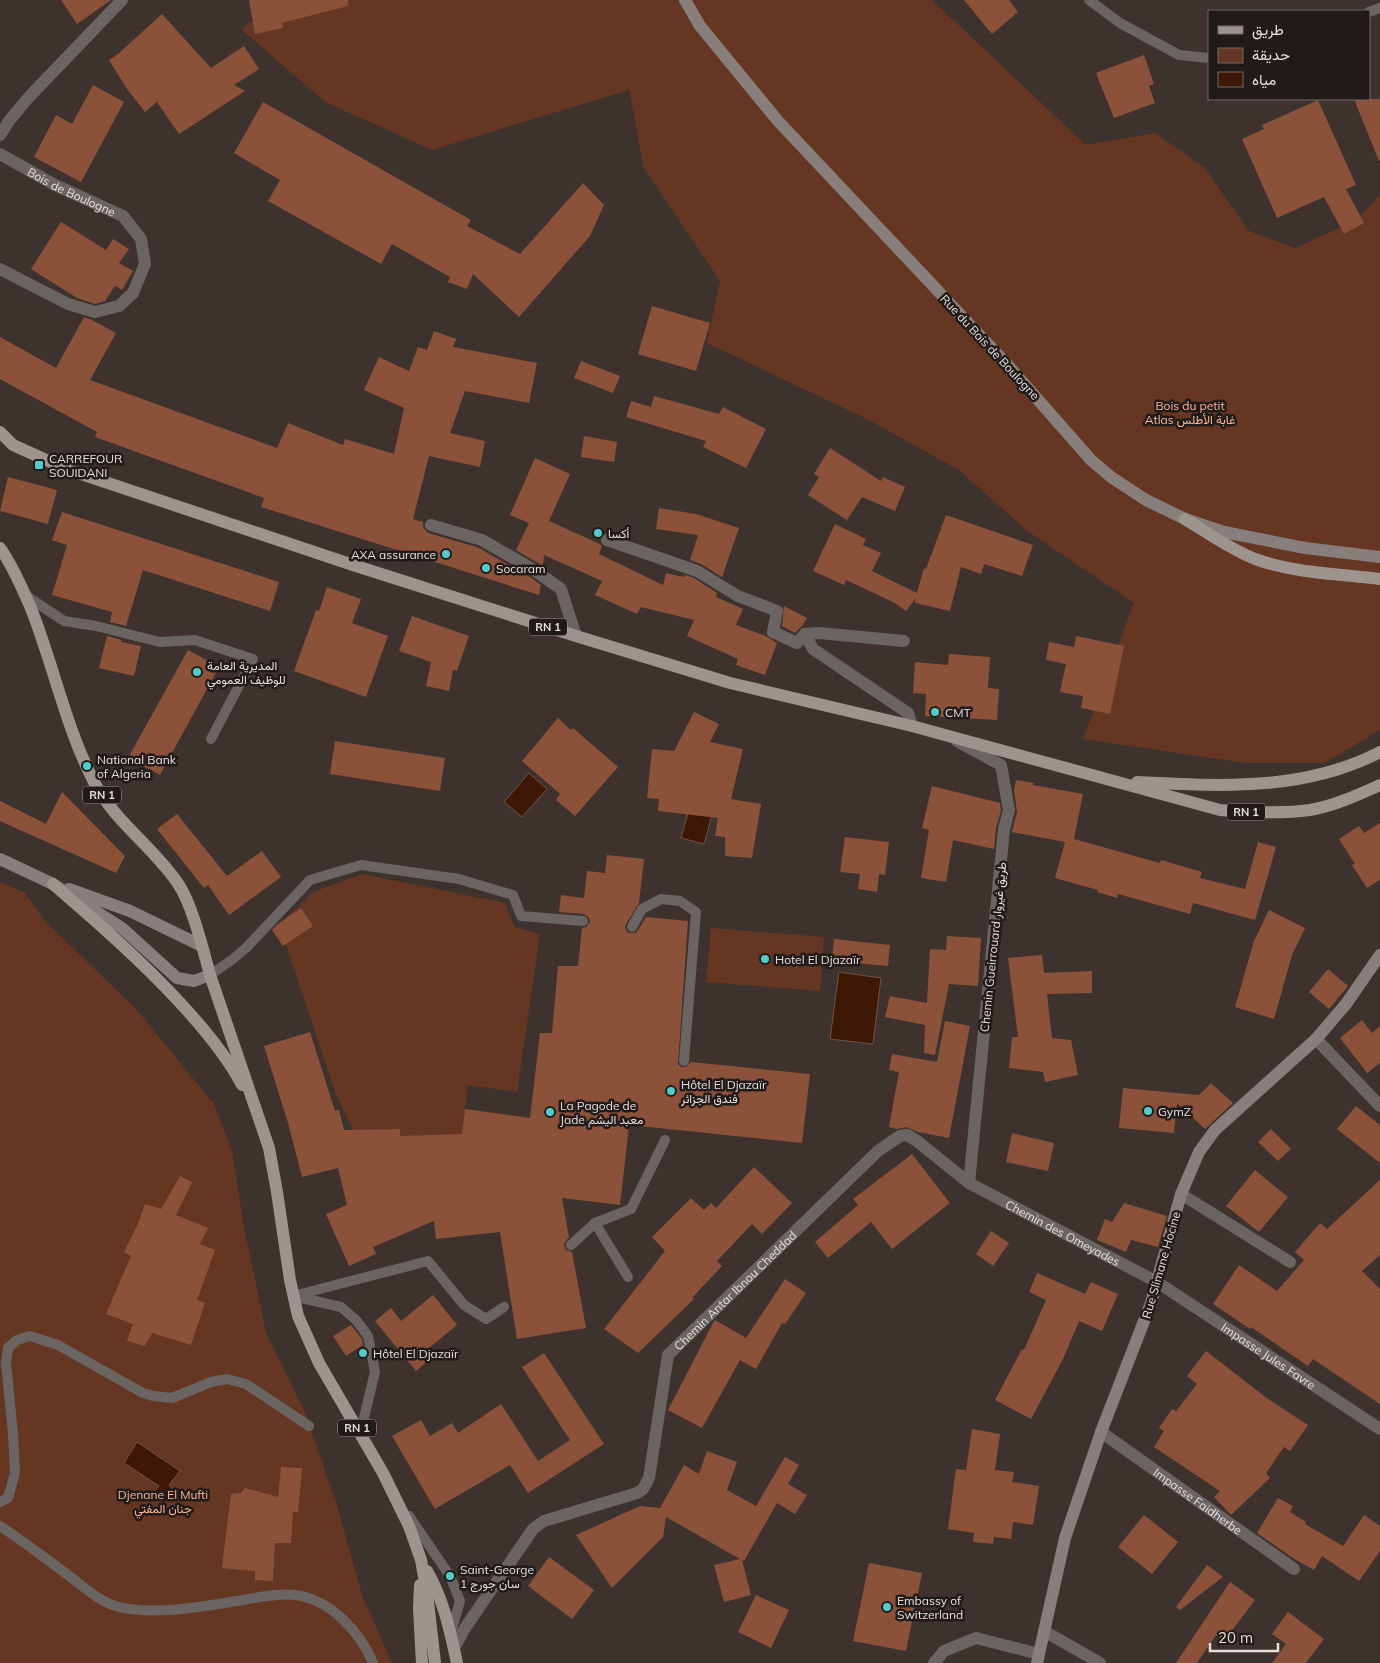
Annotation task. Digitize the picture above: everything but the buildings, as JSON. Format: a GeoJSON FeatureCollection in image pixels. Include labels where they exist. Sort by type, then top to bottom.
{"type":"FeatureCollection","features":[{"type":"Feature","properties":{"kind":"main road","name":"RN 1"},"geometry":{"type":"LineString","coordinates":[[0,432],[13,445],[66,469],[356,566],[576,636],[730,683],[912,726],[1220,810],[1263,813],[1311,810],[1353,797],[1380,785]]}},
{"type":"Feature","properties":{"kind":"main road"},"geometry":{"type":"LineString","coordinates":[[1185,519],[1240,552],[1256,559],[1293,568],[1380,579]]}},
{"type":"Feature","properties":{"kind":"main road","name":"RN 1"},"geometry":{"type":"LineString","coordinates":[[0,548],[11,566],[36,620],[78,745],[92,779],[121,820],[155,855],[177,882],[186,900],[269,1148],[293,1296],[298,1316],[310,1345],[398,1502],[421,1560],[427,1592],[435,1663]]}},
{"type":"Feature","properties":{"kind":"main road","name":"RN 1"},"geometry":{"type":"LineString","coordinates":[[1112,781],[1227,786],[1261,784],[1297,779],[1338,770],[1380,752]]}},
{"type":"Feature","properties":{"kind":"main road"},"geometry":{"type":"LineString","coordinates":[[53,884],[138,960],[206,1031],[237,1074],[258,1115]]}},
{"type":"Feature","properties":{"kind":"main road"},"geometry":{"type":"LineString","coordinates":[[421,1560],[442,1603],[451,1632],[457,1663]]}},
{"type":"Feature","properties":{"kind":"main road"},"geometry":{"type":"LineString","coordinates":[[421,1560],[419,1609],[422,1663]]}},
{"type":"Feature","properties":{"kind":"street"},"geometry":{"type":"LineString","coordinates":[[0,135],[28,98],[122,0]]}},
{"type":"Feature","properties":{"kind":"street","name":"Rue du Bois de Boulogne"},"geometry":{"type":"LineString","coordinates":[[685,0],[700,26],[778,121],[1004,360],[1091,460],[1111,477],[1139,496],[1185,519],[1224,532],[1267,542],[1380,557]]}},
{"type":"Feature","properties":{"kind":"street","name":"Bois de Boulogne"},"geometry":{"type":"LineString","coordinates":[[0,154],[55,185],[123,216],[141,239],[145,264],[133,293],[119,306],[95,312],[68,304],[0,269]]}},
{"type":"Feature","properties":{"kind":"street"},"geometry":{"type":"LineString","coordinates":[[431,525],[482,540],[534,570],[561,589],[576,636]]}},
{"type":"Feature","properties":{"kind":"street"},"geometry":{"type":"LineString","coordinates":[[608,540],[697,571],[738,596],[776,611],[773,632],[798,644],[805,634]]}},
{"type":"Feature","properties":{"kind":"street"},"geometry":{"type":"LineString","coordinates":[[805,634],[819,633],[904,641]]}},
{"type":"Feature","properties":{"kind":"street"},"geometry":{"type":"LineString","coordinates":[[805,634],[813,649],[908,713],[912,726]]}},
{"type":"Feature","properties":{"kind":"street","name":"Chemin Gueirrouard طريق غيروار"},"geometry":{"type":"LineString","coordinates":[[955,739],[1001,765],[1009,810],[1004,829],[969,1183]]}},
{"type":"Feature","properties":{"kind":"street"},"geometry":{"type":"LineString","coordinates":[[0,859],[53,884],[122,928],[170,974],[177,978],[185,981],[194,981],[210,975]]}},
{"type":"Feature","properties":{"kind":"street"},"geometry":{"type":"LineString","coordinates":[[53,884],[92,896],[130,911],[202,946]]}},
{"type":"Feature","properties":{"kind":"street","name":"Rue Slimane Hocine"},"geometry":{"type":"LineString","coordinates":[[1038,1658],[1066,1538],[1101,1432],[1151,1303],[1181,1194],[1199,1152],[1215,1130],[1316,1039],[1346,1004],[1380,956]]}},
{"type":"Feature","properties":{"kind":"street"},"geometry":{"type":"LineString","coordinates":[[1316,1039],[1380,1106]]}},
{"type":"Feature","properties":{"kind":"street","name":"Chemin Antar Ibnou Cheddad"},"geometry":{"type":"LineString","coordinates":[[454,1648],[465,1628],[533,1529],[544,1521],[638,1493],[643,1489],[649,1478],[668,1355],[878,1151],[900,1136],[907,1135],[969,1183]]}},
{"type":"Feature","properties":{"kind":"street","name":"Chemin des Omeyades"},"geometry":{"type":"LineString","coordinates":[[969,1183],[1157,1282]]}},
{"type":"Feature","properties":{"kind":"street"},"geometry":{"type":"LineString","coordinates":[[1181,1194],[1290,1262]]}},
{"type":"Feature","properties":{"kind":"street","name":"Impasse Jules Favre"},"geometry":{"type":"LineString","coordinates":[[1157,1282],[1380,1429]]}},
{"type":"Feature","properties":{"kind":"street","name":"Impasse Faidherbe"},"geometry":{"type":"LineString","coordinates":[[1101,1432],[1294,1570]]}},
{"type":"Feature","properties":{"kind":"street"},"geometry":{"type":"LineString","coordinates":[[1044,1632],[1100,1663]]}},
{"type":"Feature","properties":{"kind":"street"},"geometry":{"type":"LineString","coordinates":[[934,1663],[944,1651],[976,1638],[1038,1658]]}},
{"type":"Feature","properties":{"kind":"lane"},"geometry":{"type":"LineString","coordinates":[[1089,0],[1120,23],[1179,55],[1208,58]]}},
{"type":"Feature","properties":{"kind":"lane"},"geometry":{"type":"LineString","coordinates":[[25,595],[64,622],[96,626],[160,642],[195,640],[253,659],[211,740]]}},
{"type":"Feature","properties":{"kind":"lane"},"geometry":{"type":"LineString","coordinates":[[210,975],[246,948],[310,880],[361,865],[458,879],[514,895],[521,916],[583,921]]}},
{"type":"Feature","properties":{"kind":"lane"},"geometry":{"type":"LineString","coordinates":[[632,927],[642,909],[661,899],[680,901],[696,912],[684,1061]]}},
{"type":"Feature","properties":{"kind":"lane"},"geometry":{"type":"LineString","coordinates":[[571,1245],[595,1223],[631,1209],[665,1140]]}},
{"type":"Feature","properties":{"kind":"lane"},"geometry":{"type":"LineString","coordinates":[[595,1223],[628,1277]]}},
{"type":"Feature","properties":{"kind":"lane"},"geometry":{"type":"LineString","coordinates":[[293,1296],[428,1261],[464,1305],[486,1318],[504,1307]]}},
{"type":"Feature","properties":{"kind":"lane"},"geometry":{"type":"LineString","coordinates":[[293,1296],[341,1307],[356,1320],[368,1336],[375,1372],[360,1434]]}},
{"type":"Feature","properties":{"kind":"lane"},"geometry":{"type":"LineString","coordinates":[[0,1502],[8,1498],[15,1473],[14,1434],[6,1363],[8,1348],[16,1340],[30,1336],[58,1345],[141,1392],[153,1396],[172,1398],[211,1382],[227,1379],[246,1384],[310,1426]]}},
{"type":"Feature","properties":{"kind":"lane"},"geometry":{"type":"LineString","coordinates":[[398,1502],[450,1576],[460,1601],[451,1632]]}},
{"type":"Feature","properties":{"kind":"lane"},"geometry":{"type":"LineString","coordinates":[[0,1526],[24,1541],[94,1596],[118,1607],[144,1610],[193,1608],[264,1596],[296,1595],[321,1603],[335,1612],[354,1631],[373,1663]]}},
{"type":"Feature","properties":{"kind":"green space","name":"Bois du petit Atlas غابة الأطلس"},"geometry":{"type":"Polygon","coordinates":[[[284,0],[932,0],[1086,145],[1155,133],[1204,167],[1249,231],[1295,248],[1355,221],[1380,195],[1380,730],[1325,763],[1246,763],[1083,739],[1134,603],[1026,530],[959,470],[867,419],[707,343],[720,281],[644,168],[629,90],[432,150],[325,102],[241,29],[284,0]]]}},
{"type":"Feature","properties":{"kind":"green space"},"geometry":{"type":"Polygon","coordinates":[[[362,874],[505,903],[515,927],[540,934],[517,1092],[468,1085],[462,1135],[400,1136],[400,1129],[353,1130],[336,1094],[279,925],[313,892],[362,874]]]}},
{"type":"Feature","properties":{"kind":"green space","name":"Djenane El Mufti جنان المفتي"},"geometry":{"type":"Polygon","coordinates":[[[0,882],[24,892],[44,920],[137,1010],[214,1104],[232,1151],[243,1222],[266,1333],[305,1412],[337,1506],[363,1598],[392,1663],[0,1663],[0,882]]]}},
{"type":"Feature","properties":{"kind":"green space","name":"Hotel El Djazaïr"},"geometry":{"type":"Polygon","coordinates":[[[711,928],[824,937],[820,991],[706,982],[711,928]]]}},
{"type":"Feature","properties":{"kind":"water"},"geometry":{"type":"Polygon","coordinates":[[[529,773],[547,789],[522,817],[504,802],[529,773]]]}},
{"type":"Feature","properties":{"kind":"water"},"geometry":{"type":"Polygon","coordinates":[[[691,802],[714,808],[704,844],[681,838],[691,802]]]}},
{"type":"Feature","properties":{"kind":"water"},"geometry":{"type":"Polygon","coordinates":[[[839,972],[881,978],[873,1044],[830,1039],[839,972]]]}},
{"type":"Feature","properties":{"kind":"water"},"geometry":{"type":"Polygon","coordinates":[[[137,1442],[180,1471],[169,1485],[175,1492],[164,1504],[153,1493],[159,1486],[124,1463],[137,1442]]]}},
{"type":"Feature","properties":{"kind":"place","name":"CARREFOUR SOUIDANI"},"geometry":{"type":"Point","coordinates":[39,465]}},
{"type":"Feature","properties":{"kind":"place","name":"أكسا"},"geometry":{"type":"Point","coordinates":[598,533]}},
{"type":"Feature","properties":{"kind":"place","name":"AXA assurance"},"geometry":{"type":"Point","coordinates":[446,554]}},
{"type":"Feature","properties":{"kind":"place","name":"Socaram"},"geometry":{"type":"Point","coordinates":[486,568]}},
{"type":"Feature","properties":{"kind":"place","name":"المديرية العامة للوظيف العمومي"},"geometry":{"type":"Point","coordinates":[197,672]}},
{"type":"Feature","properties":{"kind":"place","name":"CMT"},"geometry":{"type":"Point","coordinates":[935,712]}},
{"type":"Feature","properties":{"kind":"place","name":"National Bank of Algeria"},"geometry":{"type":"Point","coordinates":[87,766]}},
{"type":"Feature","properties":{"kind":"place","name":"Hotel El Djazaïr"},"geometry":{"type":"Point","coordinates":[765,959]}},
{"type":"Feature","properties":{"kind":"place","name":"Hôtel El Djazaïr فندق الجزائر"},"geometry":{"type":"Point","coordinates":[671,1091]}},
{"type":"Feature","properties":{"kind":"place","name":"GymZ"},"geometry":{"type":"Point","coordinates":[1148,1111]}},
{"type":"Feature","properties":{"kind":"place","name":"La Pagode de Jade معبد اليشم"},"geometry":{"type":"Point","coordinates":[550,1112]}},
{"type":"Feature","properties":{"kind":"place","name":"Hôtel El Djazaïr"},"geometry":{"type":"Point","coordinates":[363,1353]}},
{"type":"Feature","properties":{"kind":"place","name":"Saint-George 1 سان جورج"},"geometry":{"type":"Point","coordinates":[450,1576]}},
{"type":"Feature","properties":{"kind":"place","name":"Embassy of Switzerland"},"geometry":{"type":"Point","coordinates":[887,1607]}}]}
